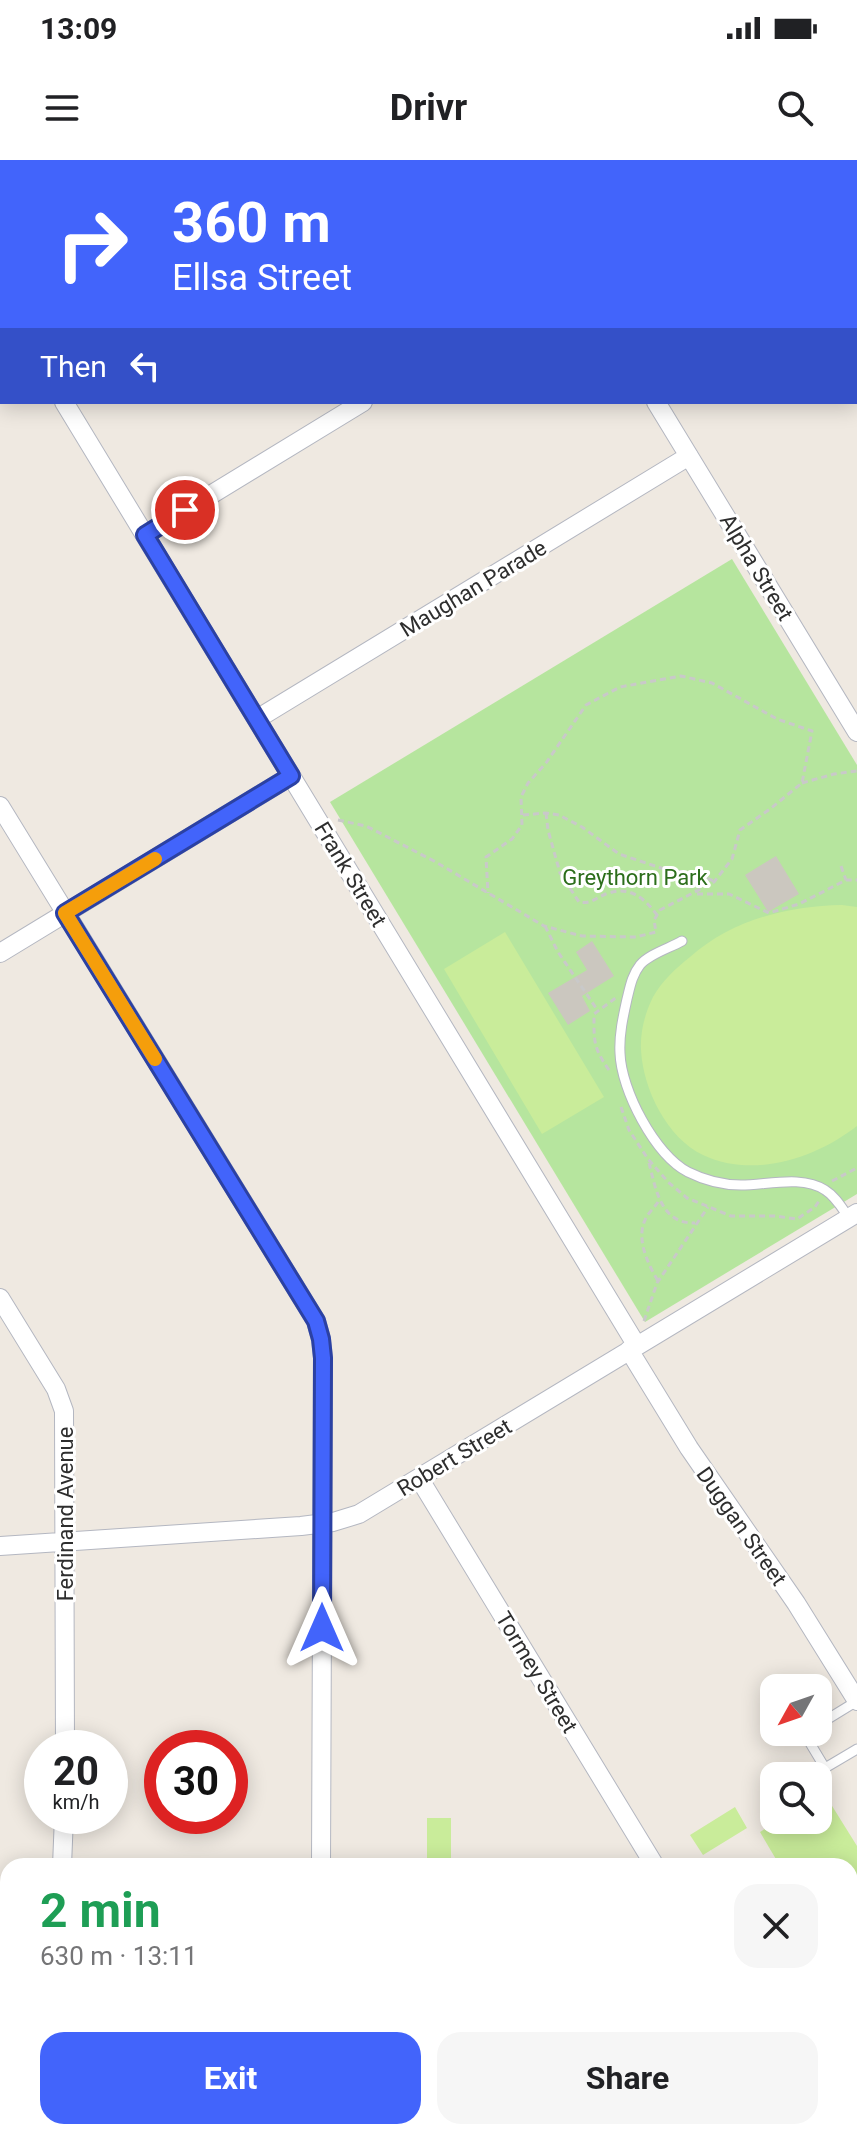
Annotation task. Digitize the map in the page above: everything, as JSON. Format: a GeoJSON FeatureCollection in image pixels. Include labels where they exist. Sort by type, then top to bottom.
{"type":"FeatureCollection","features":[{"type":"Feature","properties":{"kind":"street","name":"Frank Street"},"geometry":{"type":"LineString","coordinates":[[65,404],[633,1348]]}},
{"type":"Feature","properties":{"kind":"street"},"geometry":{"type":"LineString","coordinates":[[145,535],[360,404]]}},
{"type":"Feature","properties":{"kind":"street","name":"Alpha Street"},"geometry":{"type":"LineString","coordinates":[[657,404],[857,732]]}},
{"type":"Feature","properties":{"kind":"street","name":"Maughan Parade"},"geometry":{"type":"LineString","coordinates":[[257,719],[689,456]]}},
{"type":"Feature","properties":{"kind":"street"},"geometry":{"type":"LineString","coordinates":[[0,953],[291,776]]}},
{"type":"Feature","properties":{"kind":"street"},"geometry":{"type":"LineString","coordinates":[[0,806],[316,1321],[323,1358],[321,1858]]}},
{"type":"Feature","properties":{"kind":"street","name":"Robert Street"},"geometry":{"type":"LineString","coordinates":[[0,1546],[322,1524],[359,1514],[633,1348],[854,1221]]}},
{"type":"Feature","properties":{"kind":"street","name":"Ferdinand Avenue"},"geometry":{"type":"LineString","coordinates":[[0,1298],[49,1376],[64,1411],[65,1730]]}},
{"type":"Feature","properties":{"kind":"street","name":"Duggan Street"},"geometry":{"type":"LineString","coordinates":[[633,1348],[693,1455],[801,1610],[857,1701]]}},
{"type":"Feature","properties":{"kind":"street","name":"Tormey Street"},"geometry":{"type":"LineString","coordinates":[[419,1478],[650,1858]]}},
{"type":"Feature","properties":{"kind":"street"},"geometry":{"type":"LineString","coordinates":[[62,1858],[63,1834]]}},
{"type":"Feature","properties":{"kind":"lane"},"geometry":{"type":"LineString","coordinates":[[682,941],[642,962],[632,977],[622,1020],[620,1055],[628,1086],[648,1132],[662,1151],[684,1170],[723,1184],[797,1182],[826,1190],[854,1221]]}},
{"type":"Feature","properties":{"kind":"lane"},"geometry":{"type":"LineString","coordinates":[[832,1716],[857,1701]]}},
{"type":"Feature","properties":{"kind":"lane"},"geometry":{"type":"LineString","coordinates":[[812,1746],[825,1768],[857,1749]]}},
{"type":"Feature","properties":{"kind":"path"},"geometry":{"type":"LineString","coordinates":[[488,893],[486,857],[512,839],[522,825],[521,797],[528,783],[546,763],[586,705],[620,687],[681,676],[712,683],[777,719],[812,731],[802,783]]}},
{"type":"Feature","properties":{"kind":"path"},"geometry":{"type":"LineString","coordinates":[[332,810],[339,822],[366,826],[434,861],[544,926],[582,936],[636,937],[656,932],[654,920],[660,910],[714,882],[732,859],[740,830],[802,783],[857,771]]}},
{"type":"Feature","properties":{"kind":"path"},"geometry":{"type":"LineString","coordinates":[[546,813],[560,873],[579,902],[589,903],[608,893],[620,891],[634,893],[657,915]]}},
{"type":"Feature","properties":{"kind":"path"},"geometry":{"type":"LineString","coordinates":[[523,815],[559,815],[582,827],[619,854],[664,869],[697,874],[714,882]]}},
{"type":"Feature","properties":{"kind":"path"},"geometry":{"type":"LineString","coordinates":[[841,866],[846,880]]}},
{"type":"Feature","properties":{"kind":"path"},"geometry":{"type":"LineString","coordinates":[[693,894],[729,894],[769,913],[799,904],[846,880],[857,880]]}},
{"type":"Feature","properties":{"kind":"path"},"geometry":{"type":"LineString","coordinates":[[544,926],[598,1011]]}},
{"type":"Feature","properties":{"kind":"path"},"geometry":{"type":"LineString","coordinates":[[612,1080],[609,1068],[598,1057],[594,1040],[594,1014],[618,996],[626,980],[632,977]]}},
{"type":"Feature","properties":{"kind":"path"},"geometry":{"type":"LineString","coordinates":[[620,1104],[629,1130],[668,1182],[687,1198],[731,1216],[797,1219],[815,1207],[832,1181],[857,1168]]}},
{"type":"Feature","properties":{"kind":"path"},"geometry":{"type":"LineString","coordinates":[[648,1159],[661,1204],[676,1220],[698,1223]]}},
{"type":"Feature","properties":{"kind":"path"},"geometry":{"type":"LineString","coordinates":[[658,1281],[646,1262],[642,1237],[645,1219],[660,1199]]}},
{"type":"Feature","properties":{"kind":"path"},"geometry":{"type":"LineString","coordinates":[[642,1326],[658,1281],[708,1207]]}},
{"type":"Feature","properties":{"kind":"green space","name":"Greythorn Park"},"geometry":{"type":"Polygon","coordinates":[[[732,559],[857,765],[857,1194],[645,1322],[330,802],[732,559]]]}},
{"type":"Feature","properties":{"kind":"green space"},"geometry":{"type":"Polygon","coordinates":[[[842,905],[857,907],[857,1126],[823,1147],[784,1162],[743,1165],[703,1155],[678,1137],[668,1125],[646,1080],[641,1036],[653,997],[680,966],[724,933],[781,912],[842,905]]]}},
{"type":"Feature","properties":{"kind":"green space"},"geometry":{"type":"Polygon","coordinates":[[[505,932],[604,1097],[542,1134],[444,969],[505,932]]]}},
{"type":"Feature","properties":{"kind":"green space"},"geometry":{"type":"Polygon","coordinates":[[[832,1806],[857,1846],[857,1858],[775,1858],[761,1834],[832,1834],[832,1806]]]}},
{"type":"Feature","properties":{"kind":"green space"},"geometry":{"type":"Polygon","coordinates":[[[735,1807],[747,1828],[703,1855],[690,1835],[735,1807]]]}},
{"type":"Feature","properties":{"kind":"green space"},"geometry":{"type":"Polygon","coordinates":[[[427,1818],[451,1818],[451,1858],[427,1858],[427,1818]]]}},
{"type":"Feature","properties":{"kind":"building"},"geometry":{"type":"Polygon","coordinates":[[[776,856],[799,894],[768,912],[745,875],[776,856]]]}},
{"type":"Feature","properties":{"kind":"building"},"geometry":{"type":"Polygon","coordinates":[[[592,941],[614,976],[582,996],[590,1011],[568,1025],[548,993],[587,970],[576,952],[592,941]]]}},
{"type":"Feature","properties":{"kind":"slow traffic"},"geometry":{"type":"LineString","coordinates":[[155,859],[65,913],[155,1059]]}},
{"type":"Feature","properties":{"kind":"route"},"geometry":{"type":"LineString","coordinates":[[185,510],[145,535],[291,776],[65,913],[313,1312],[323,1358],[322,1628]]}}]}
